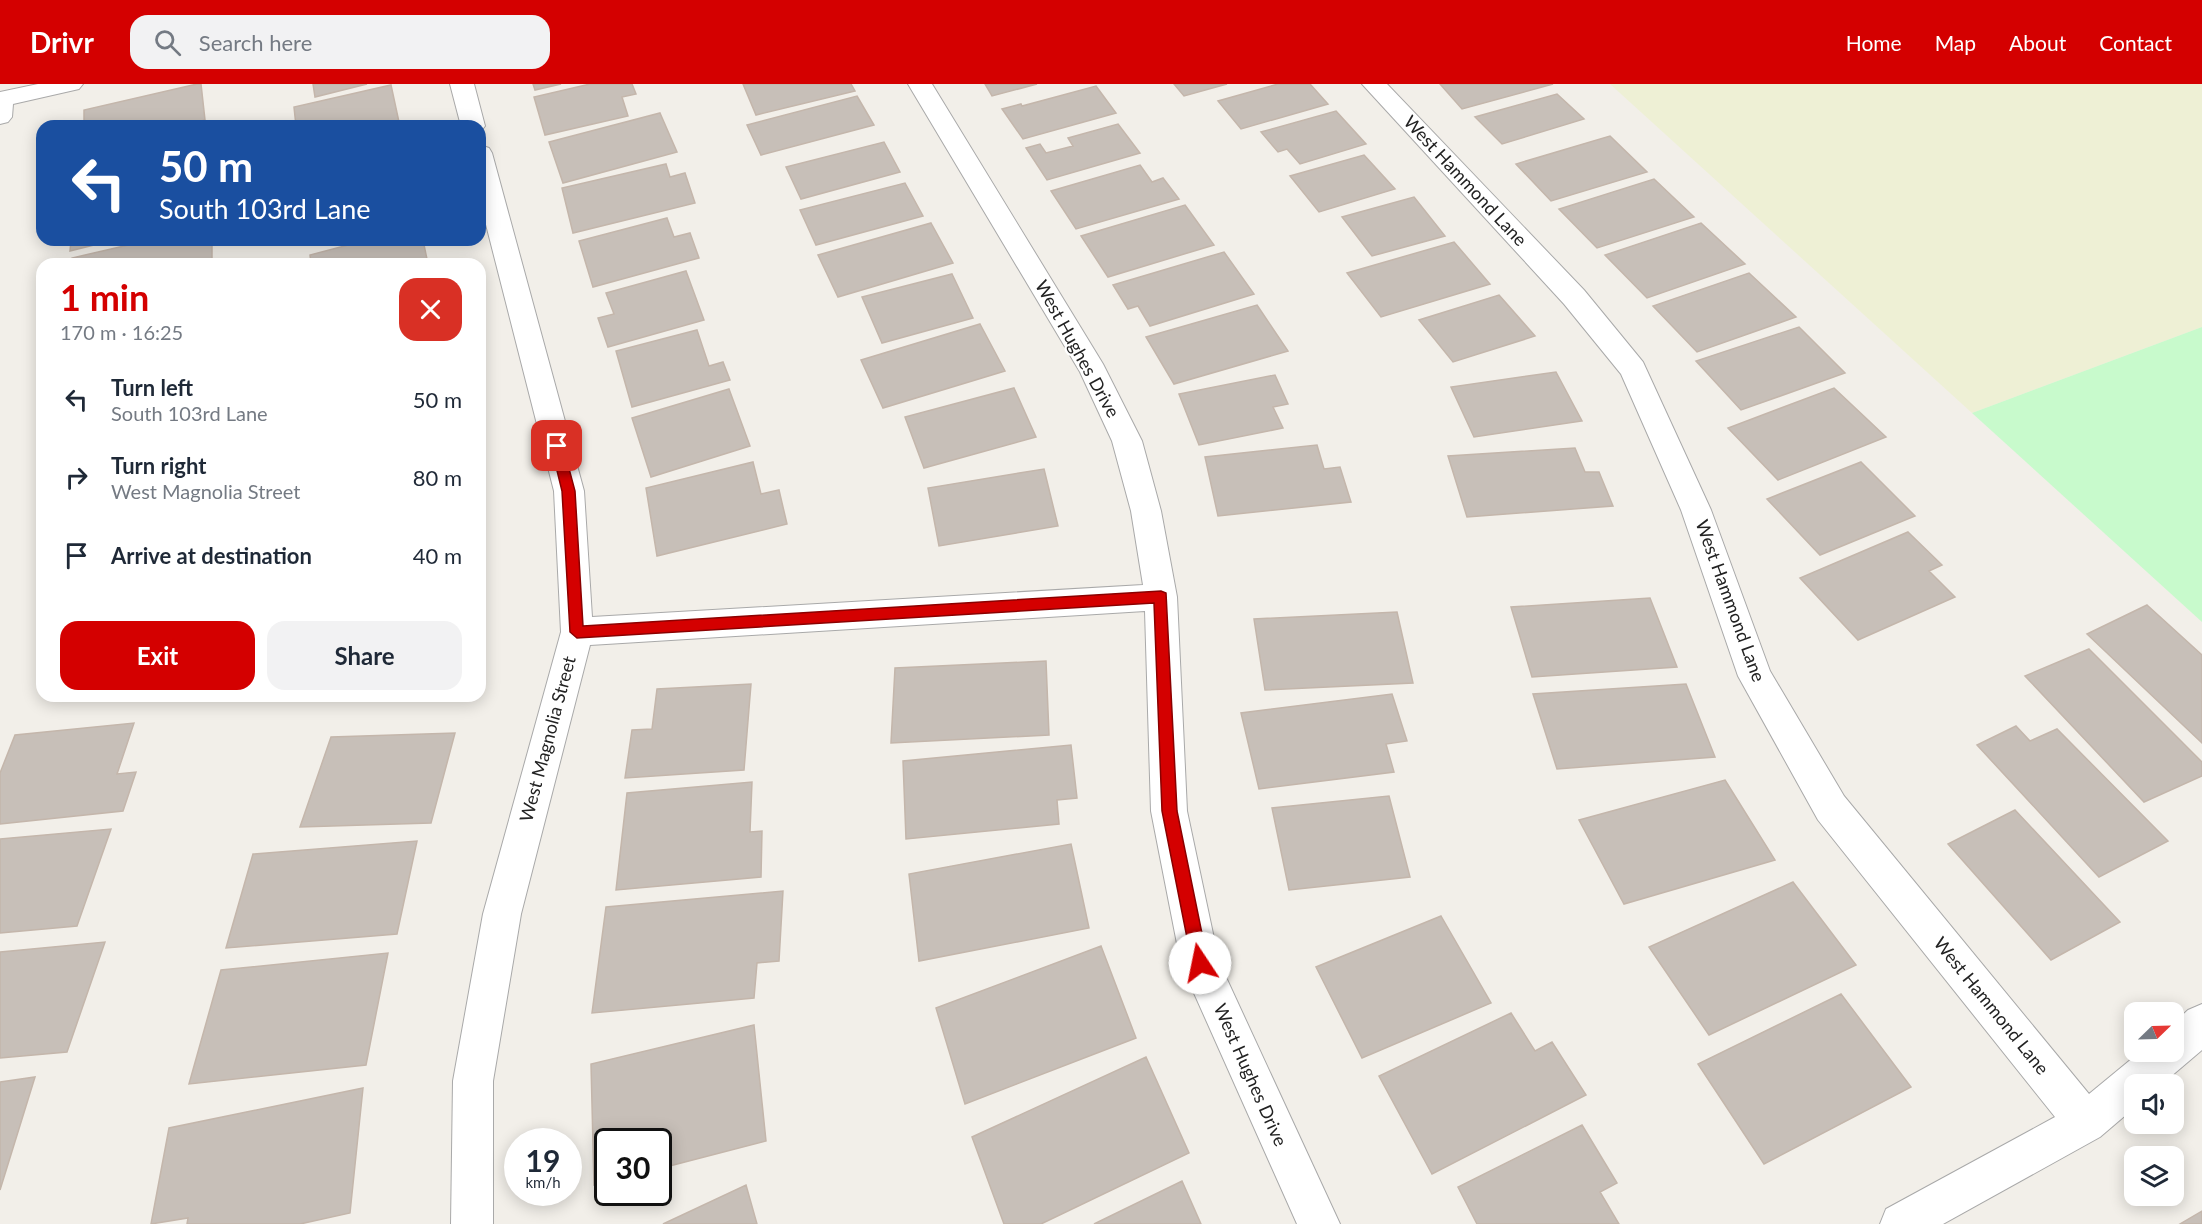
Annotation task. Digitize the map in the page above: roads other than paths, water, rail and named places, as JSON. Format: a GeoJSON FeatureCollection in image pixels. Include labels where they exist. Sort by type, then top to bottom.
{"type":"FeatureCollection","features":[{"type":"Feature","properties":{"kind":"street"},"geometry":{"type":"LineString","coordinates":[[1,108],[71,84]]}},
{"type":"Feature","properties":{"kind":"street"},"geometry":{"type":"LineString","coordinates":[[462,84],[471,120]]}},
{"type":"Feature","properties":{"kind":"street","name":"West Hughes Drive"},"geometry":{"type":"LineString","coordinates":[[920,84],[1093,371],[1127,441],[1146,511],[1161,597],[1169,811],[1200,963],[1319,1224]]}},
{"type":"Feature","properties":{"kind":"street","name":"West Hammond Lane"},"geometry":{"type":"LineString","coordinates":[[1374,84],[1574,297],[1633,369],[1696,510],[1755,676],[1831,808],[2086,1123]]}},
{"type":"Feature","properties":{"kind":"street","name":"West Magnolia Street"},"geometry":{"type":"LineString","coordinates":[[472,1224],[473,1081],[502,914],[577,632],[569,491],[486,176]]}},
{"type":"Feature","properties":{"kind":"street"},"geometry":{"type":"LineString","coordinates":[[577,632],[1161,597]]}},
{"type":"Feature","properties":{"kind":"street"},"geometry":{"type":"LineString","coordinates":[[2184,1040],[2202,1024]]}},
{"type":"Feature","properties":{"kind":"street"},"geometry":{"type":"LineString","coordinates":[[1901,1224],[2086,1123],[2158,1062]]}}]}
